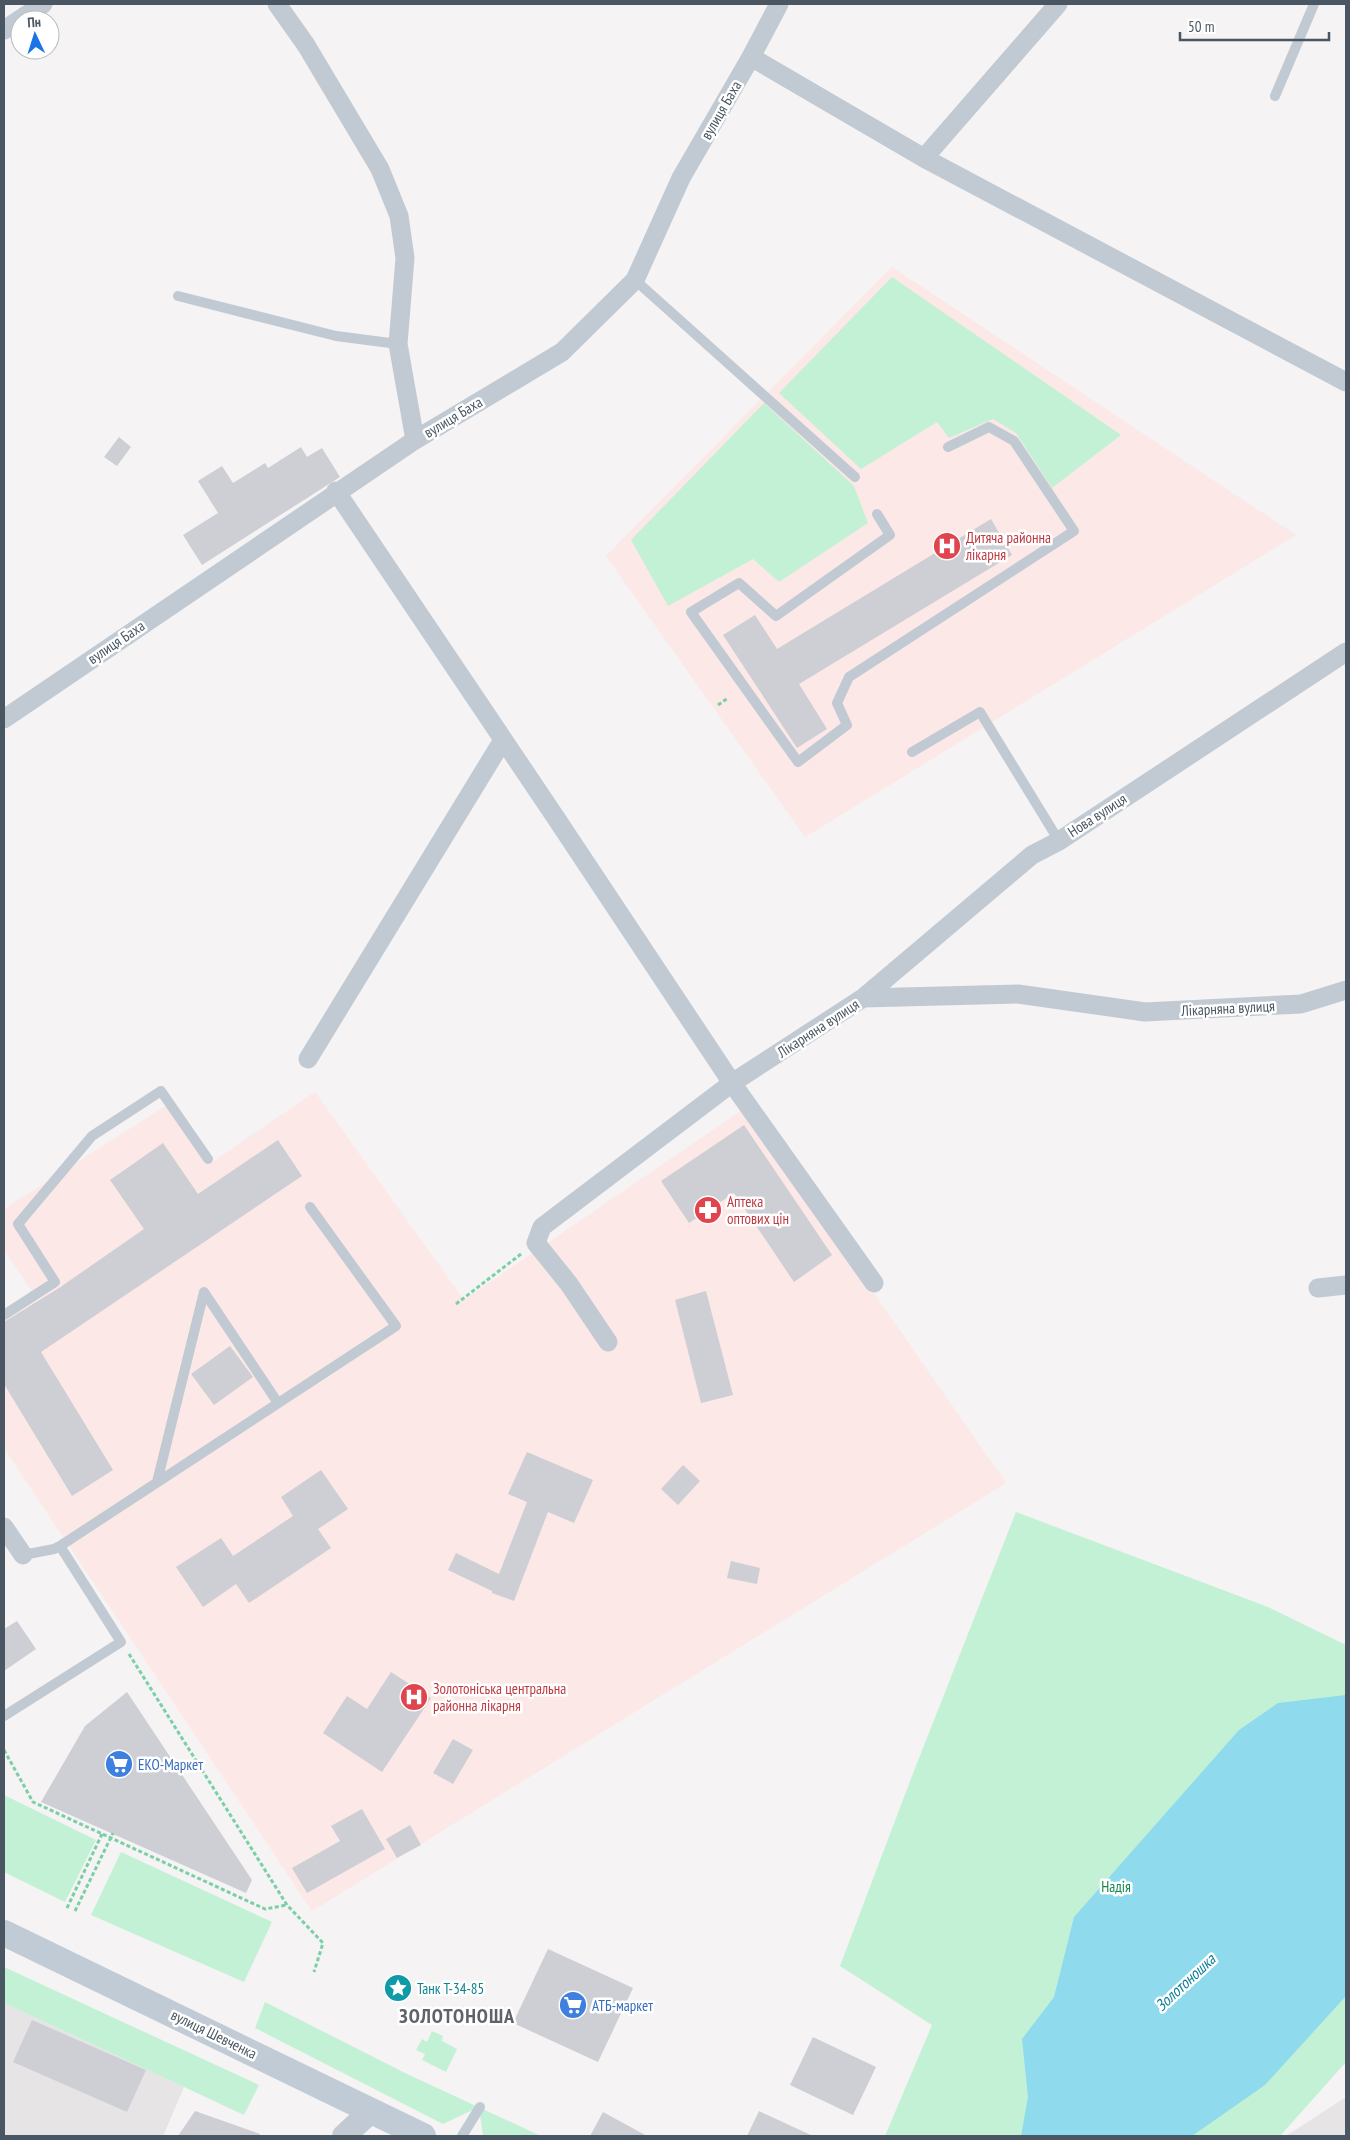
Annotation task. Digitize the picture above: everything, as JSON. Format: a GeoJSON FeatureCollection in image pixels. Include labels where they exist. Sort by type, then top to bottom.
{"type":"FeatureCollection","features":[{"type":"Feature","properties":{"kind":"main road","name":"вулиця Шевченка"},"geometry":{"type":"LineString","coordinates":[[4,1933],[424,2136]]}},
{"type":"Feature","properties":{"kind":"street"},"geometry":{"type":"LineString","coordinates":[[4,30],[43,4]]}},
{"type":"Feature","properties":{"kind":"street"},"geometry":{"type":"LineString","coordinates":[[277,4],[306,45],[380,169],[399,216],[406,258],[398,344],[415,440]]}},
{"type":"Feature","properties":{"kind":"street","name":"вулиця Баха"},"geometry":{"type":"LineString","coordinates":[[4,719],[336,491],[415,440],[562,352],[635,280],[681,178],[751,57],[779,4]]}},
{"type":"Feature","properties":{"kind":"street"},"geometry":{"type":"LineString","coordinates":[[924,158],[1058,4]]}},
{"type":"Feature","properties":{"kind":"street"},"geometry":{"type":"LineString","coordinates":[[751,57],[924,158],[1346,382]]}},
{"type":"Feature","properties":{"kind":"street"},"geometry":{"type":"LineString","coordinates":[[336,491],[732,1083],[874,1283]]}},
{"type":"Feature","properties":{"kind":"street","name":"Нова вулиця"},"geometry":{"type":"LineString","coordinates":[[863,998],[1032,856],[1059,841],[1346,652]]}},
{"type":"Feature","properties":{"kind":"street"},"geometry":{"type":"LineString","coordinates":[[308,1059],[503,740]]}},
{"type":"Feature","properties":{"kind":"street","name":"Лікарняна вулиця"},"geometry":{"type":"LineString","coordinates":[[536,1243],[542,1227],[732,1083],[863,998],[1018,994],[1145,1012],[1301,1004],[1346,990]]}},
{"type":"Feature","properties":{"kind":"street"},"geometry":{"type":"LineString","coordinates":[[536,1243],[569,1284],[608,1342]]}},
{"type":"Feature","properties":{"kind":"street"},"geometry":{"type":"LineString","coordinates":[[1318,1288],[1346,1284]]}},
{"type":"Feature","properties":{"kind":"street"},"geometry":{"type":"LineString","coordinates":[[4,1527],[23,1555]]}},
{"type":"Feature","properties":{"kind":"street"},"geometry":{"type":"LineString","coordinates":[[344,2136],[371,2110]]}},
{"type":"Feature","properties":{"kind":"lane"},"geometry":{"type":"LineString","coordinates":[[1275,96],[1314,4]]}},
{"type":"Feature","properties":{"kind":"lane"},"geometry":{"type":"LineString","coordinates":[[635,280],[855,477]]}},
{"type":"Feature","properties":{"kind":"lane"},"geometry":{"type":"LineString","coordinates":[[178,296],[336,336],[398,344]]}},
{"type":"Feature","properties":{"kind":"lane"},"geometry":{"type":"LineString","coordinates":[[877,514],[890,535],[776,616],[739,583],[691,612],[798,762],[847,726],[837,703],[849,677],[1074,531],[1014,441],[989,426],[948,447]]}},
{"type":"Feature","properties":{"kind":"lane"},"geometry":{"type":"LineString","coordinates":[[912,752],[980,712],[1059,841]]}},
{"type":"Feature","properties":{"kind":"lane"},"geometry":{"type":"LineString","coordinates":[[4,1315],[55,1282],[18,1224],[92,1136],[161,1091],[208,1159]]}},
{"type":"Feature","properties":{"kind":"lane"},"geometry":{"type":"LineString","coordinates":[[23,1555],[60,1546],[396,1326],[310,1207]]}},
{"type":"Feature","properties":{"kind":"lane"},"geometry":{"type":"LineString","coordinates":[[157,1482],[204,1292],[278,1404]]}},
{"type":"Feature","properties":{"kind":"lane"},"geometry":{"type":"LineString","coordinates":[[4,1716],[121,1642],[60,1546]]}},
{"type":"Feature","properties":{"kind":"lane"},"geometry":{"type":"LineString","coordinates":[[462,2136],[480,2107]]}},
{"type":"Feature","properties":{"kind":"path"},"geometry":{"type":"LineString","coordinates":[[718,705],[728,698]]}},
{"type":"Feature","properties":{"kind":"path"},"geometry":{"type":"LineString","coordinates":[[456,1304],[536,1243]]}},
{"type":"Feature","properties":{"kind":"path"},"geometry":{"type":"LineString","coordinates":[[121,1642],[287,1905],[323,1943],[314,1972]]}},
{"type":"Feature","properties":{"kind":"path"},"geometry":{"type":"LineString","coordinates":[[4,1750],[33,1802],[265,1909],[287,1905]]}},
{"type":"Feature","properties":{"kind":"path"},"geometry":{"type":"LineString","coordinates":[[74,1912],[113,1833]]}},
{"type":"Feature","properties":{"kind":"path"},"geometry":{"type":"LineString","coordinates":[[67,1908],[102,1834]]}},
{"type":"Feature","properties":{"kind":"shaded area","name":"Дитяча районна лікарня"},"geometry":{"type":"Polygon","coordinates":[[[892,267],[1296,535],[805,837],[606,556],[892,267]]]}},
{"type":"Feature","properties":{"kind":"shaded area","name":"Золотоніська центральна районна лікарня"},"geometry":{"type":"Polygon","coordinates":[[[315,1092],[464,1300],[745,1108],[1006,1483],[312,1911],[4,1448],[4,1313],[34,1294],[4,1249],[4,1209],[167,1105],[208,1165],[315,1092]]]}},
{"type":"Feature","properties":{"kind":"shaded area"},"geometry":{"type":"Polygon","coordinates":[[[4,2003],[184,2087],[163,2136],[4,2136],[4,2003]]]}},
{"type":"Feature","properties":{"kind":"shaded area"},"geometry":{"type":"Polygon","coordinates":[[[1346,2097],[1346,2136],[1286,2136],[1346,2097]]]}},
{"type":"Feature","properties":{"kind":"green space"},"geometry":{"type":"Polygon","coordinates":[[[892,277],[1121,435],[1052,488],[1016,433],[993,419],[949,438],[937,422],[861,469],[779,393],[892,277]]]}},
{"type":"Feature","properties":{"kind":"green space"},"geometry":{"type":"Polygon","coordinates":[[[764,403],[854,486],[868,523],[779,582],[753,559],[668,606],[631,540],[764,403]]]}},
{"type":"Feature","properties":{"kind":"green space","name":"Надія"},"geometry":{"type":"Polygon","coordinates":[[[1016,1512],[1268,1607],[1346,1645],[1346,2062],[1280,2136],[885,2136],[932,2025],[840,1966],[912,1776],[1016,1512]]]}},
{"type":"Feature","properties":{"kind":"green space"},"geometry":{"type":"Polygon","coordinates":[[[4,1795],[96,1840],[65,1902],[4,1872],[4,1795]]]}},
{"type":"Feature","properties":{"kind":"green space"},"geometry":{"type":"Polygon","coordinates":[[[121,1852],[272,1922],[244,1982],[91,1915],[121,1852]]]}},
{"type":"Feature","properties":{"kind":"green space"},"geometry":{"type":"Polygon","coordinates":[[[4,1967],[259,2085],[244,2115],[4,2003],[4,1967]]]}},
{"type":"Feature","properties":{"kind":"green space"},"geometry":{"type":"Polygon","coordinates":[[[265,2002],[407,2074],[479,2107],[443,2124],[255,2028],[265,2002]]]}},
{"type":"Feature","properties":{"kind":"green space"},"geometry":{"type":"Polygon","coordinates":[[[432,2031],[443,2036],[442,2041],[457,2049],[446,2072],[422,2060],[425,2054],[416,2050],[422,2039],[427,2042],[432,2031]]]}},
{"type":"Feature","properties":{"kind":"green space"},"geometry":{"type":"Polygon","coordinates":[[[479,2107],[541,2136],[483,2136],[479,2107]]]}},
{"type":"Feature","properties":{"kind":"water","name":"Золотоношка"},"geometry":{"type":"Polygon","coordinates":[[[1346,1695],[1346,1996],[1265,2085],[1192,2136],[1021,2136],[1028,2097],[1022,2039],[1054,1997],[1074,1917],[1239,1730],[1278,1703],[1346,1695]]]}},
{"type":"Feature","properties":{"kind":"building"},"geometry":{"type":"Polygon","coordinates":[[[119,437],[131,447],[117,466],[104,457],[119,437]]]}},
{"type":"Feature","properties":{"kind":"building"},"geometry":{"type":"Polygon","coordinates":[[[301,447],[307,457],[322,448],[340,477],[202,565],[183,535],[218,513],[198,481],[222,466],[233,483],[265,463],[268,468],[301,447]]]}},
{"type":"Feature","properties":{"kind":"building"},"geometry":{"type":"Polygon","coordinates":[[[991,519],[1012,555],[799,684],[827,729],[797,748],[723,635],[755,615],[777,649],[991,519]]]}},
{"type":"Feature","properties":{"kind":"building"},"geometry":{"type":"Polygon","coordinates":[[[744,1125],[832,1255],[794,1282],[734,1193],[689,1223],[661,1181],[744,1125]]]}},
{"type":"Feature","properties":{"kind":"building"},"geometry":{"type":"Polygon","coordinates":[[[278,1140],[302,1176],[41,1352],[113,1470],[72,1496],[4,1384],[4,1322],[59,1288],[144,1229],[110,1180],[163,1143],[198,1194],[278,1140]]]}},
{"type":"Feature","properties":{"kind":"building"},"geometry":{"type":"Polygon","coordinates":[[[706,1291],[733,1395],[701,1403],[675,1300],[706,1291]]]}},
{"type":"Feature","properties":{"kind":"building"},"geometry":{"type":"Polygon","coordinates":[[[230,1346],[253,1377],[214,1405],[191,1374],[230,1346]]]}},
{"type":"Feature","properties":{"kind":"building"},"geometry":{"type":"Polygon","coordinates":[[[527,1452],[593,1480],[574,1523],[548,1512],[514,1601],[492,1593],[492,1591],[448,1570],[456,1553],[499,1574],[527,1502],[508,1494],[527,1452]]]}},
{"type":"Feature","properties":{"kind":"building"},"geometry":{"type":"Polygon","coordinates":[[[683,1465],[700,1481],[678,1505],[661,1489],[683,1465]]]}},
{"type":"Feature","properties":{"kind":"building"},"geometry":{"type":"Polygon","coordinates":[[[321,1470],[348,1509],[318,1529],[331,1548],[249,1603],[236,1584],[203,1607],[176,1567],[221,1538],[233,1556],[293,1516],[281,1497],[321,1470]]]}},
{"type":"Feature","properties":{"kind":"building"},"geometry":{"type":"Polygon","coordinates":[[[731,1561],[760,1568],[757,1584],[727,1578],[731,1561]]]}},
{"type":"Feature","properties":{"kind":"building"},"geometry":{"type":"Polygon","coordinates":[[[17,1621],[36,1649],[4,1671],[4,1629],[17,1621]]]}},
{"type":"Feature","properties":{"kind":"building"},"geometry":{"type":"Polygon","coordinates":[[[391,1672],[431,1698],[382,1772],[323,1733],[347,1696],[367,1709],[391,1672]]]}},
{"type":"Feature","properties":{"kind":"building","name":"ЕКО-Маркет"},"geometry":{"type":"Polygon","coordinates":[[[127,1692],[252,1880],[246,1893],[41,1802],[85,1726],[127,1692]]]}},
{"type":"Feature","properties":{"kind":"building"},"geometry":{"type":"Polygon","coordinates":[[[453,1739],[473,1750],[453,1784],[433,1773],[453,1739]]]}},
{"type":"Feature","properties":{"kind":"building"},"geometry":{"type":"Polygon","coordinates":[[[362,1809],[385,1849],[307,1893],[292,1868],[340,1841],[331,1826],[362,1809]]]}},
{"type":"Feature","properties":{"kind":"building"},"geometry":{"type":"Polygon","coordinates":[[[410,1825],[421,1845],[397,1858],[386,1839],[410,1825]]]}},
{"type":"Feature","properties":{"kind":"building","name":"АТБ-маркет"},"geometry":{"type":"Polygon","coordinates":[[[548,1949],[633,1988],[598,2062],[513,2023],[548,1949]]]}},
{"type":"Feature","properties":{"kind":"building"},"geometry":{"type":"Polygon","coordinates":[[[32,2020],[146,2070],[127,2112],[13,2062],[32,2020]]]}},
{"type":"Feature","properties":{"kind":"building"},"geometry":{"type":"Polygon","coordinates":[[[813,2037],[876,2067],[853,2115],[790,2085],[813,2037]]]}},
{"type":"Feature","properties":{"kind":"building"},"geometry":{"type":"Polygon","coordinates":[[[195,2111],[260,2134],[259,2136],[178,2136],[195,2111]]]}},
{"type":"Feature","properties":{"kind":"building"},"geometry":{"type":"Polygon","coordinates":[[[759,2111],[813,2136],[747,2136],[759,2111]]]}},
{"type":"Feature","properties":{"kind":"building"},"geometry":{"type":"Polygon","coordinates":[[[603,2112],[647,2136],[590,2136],[603,2112]]]}},
{"type":"Feature","properties":{"kind":"place","name":"Дитяча районна лікарня"},"geometry":{"type":"Point","coordinates":[947,546]}},
{"type":"Feature","properties":{"kind":"place","name":"Аптека оптових цін"},"geometry":{"type":"Point","coordinates":[708,1210]}},
{"type":"Feature","properties":{"kind":"place","name":"Золотоніська центральна районна лікарня"},"geometry":{"type":"Point","coordinates":[414,1697]}},
{"type":"Feature","properties":{"kind":"place","name":"ЕКО-Маркет"},"geometry":{"type":"Point","coordinates":[119,1764]}},
{"type":"Feature","properties":{"kind":"place","name":"Танк Т-34-85"},"geometry":{"type":"Point","coordinates":[398,1988]}},
{"type":"Feature","properties":{"kind":"place","name":"АТБ-маркет"},"geometry":{"type":"Point","coordinates":[573,2005]}},
{"type":"Feature","properties":{"kind":"district","name":"ЗОЛОТОНОША"},"geometry":{"type":"Point","coordinates":[457,2016]}}]}
